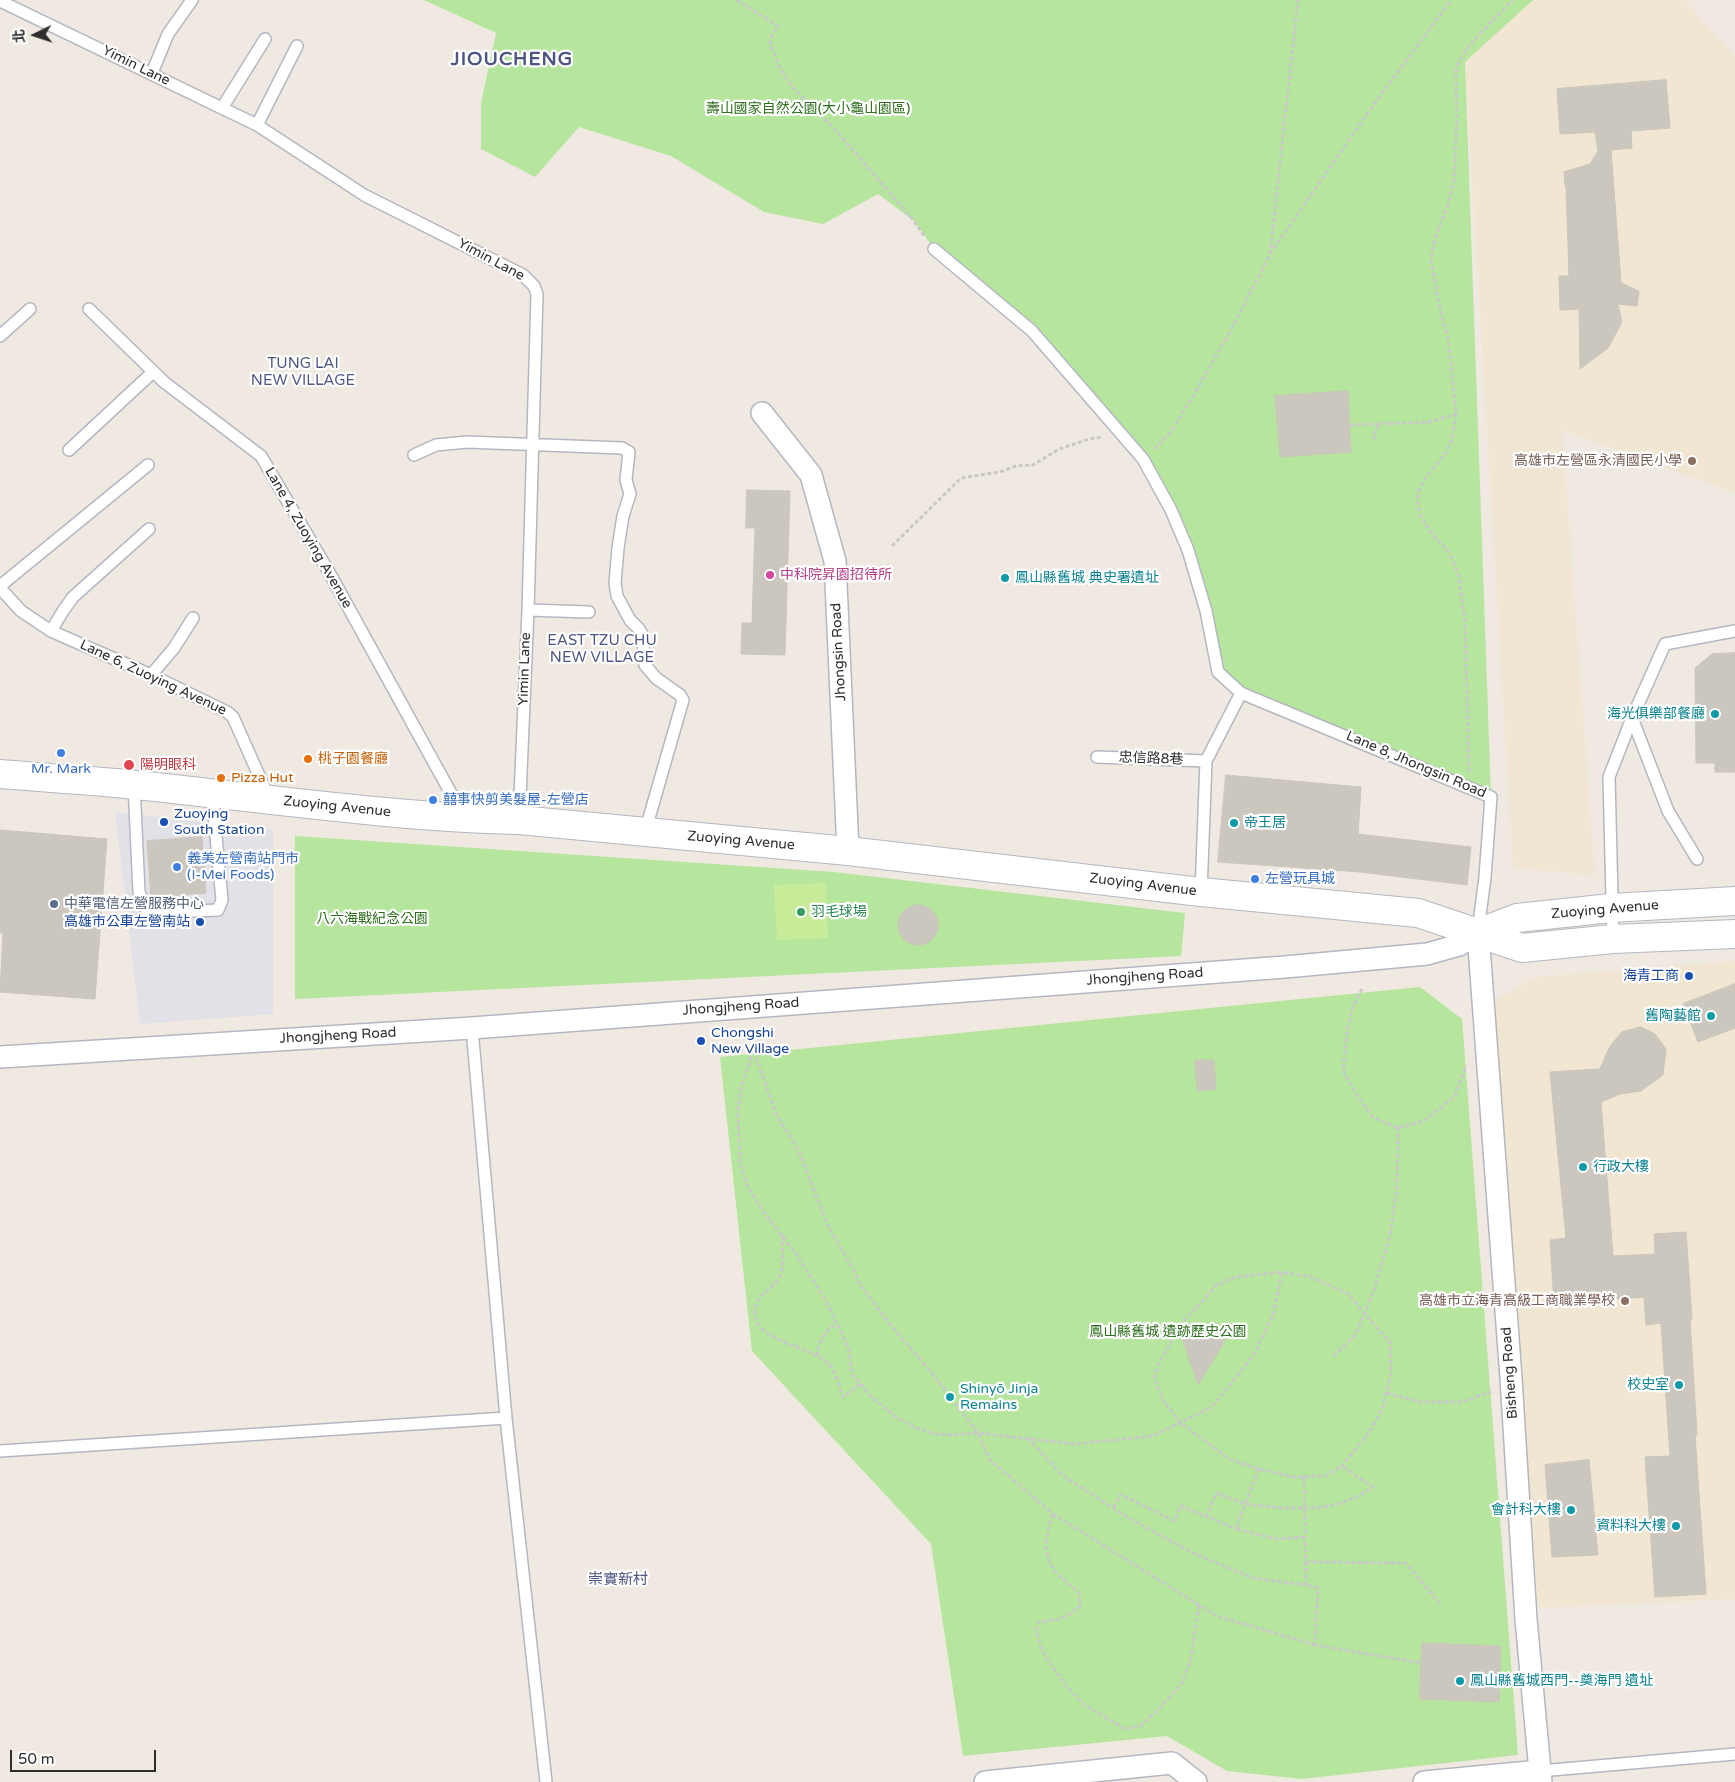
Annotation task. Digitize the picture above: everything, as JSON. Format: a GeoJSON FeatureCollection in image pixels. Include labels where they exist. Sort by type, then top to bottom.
{"type":"FeatureCollection","features":[{"type":"Feature","properties":{"kind":"street","name":"Jhongsin Road"},"geometry":{"type":"LineString","coordinates":[[762,413],[811,475],[834,561],[848,851]]}},
{"type":"Feature","properties":{"kind":"street","name":"Zuoying Avenue"},"geometry":{"type":"LineString","coordinates":[[0,774],[134,785],[400,814],[519,820],[848,851],[1201,892],[1418,913],[1522,948],[1613,939],[1735,934]]}},
{"type":"Feature","properties":{"kind":"street","name":"Zuoying Avenue"},"geometry":{"type":"LineString","coordinates":[[1478,933],[1517,918],[1611,908],[1735,901]]}},
{"type":"Feature","properties":{"kind":"street","name":"Jhongjheng Road"},"geometry":{"type":"LineString","coordinates":[[0,1057],[472,1028],[1286,967],[1410,956],[1443,950],[1460,944],[1478,933]]}},
{"type":"Feature","properties":{"kind":"street","name":"Bisheng Road"},"geometry":{"type":"LineString","coordinates":[[1478,933],[1526,1619],[1541,1777]]}},
{"type":"Feature","properties":{"kind":"street"},"geometry":{"type":"LineString","coordinates":[[985,1782],[1132,1775],[1172,1763],[1196,1782]]}},
{"type":"Feature","properties":{"kind":"street"},"geometry":{"type":"LineString","coordinates":[[1424,1782],[1541,1777]]}},
{"type":"Feature","properties":{"kind":"lane"},"geometry":{"type":"LineString","coordinates":[[152,74],[168,34],[192,0]]}},
{"type":"Feature","properties":{"kind":"lane","name":"Yimin Lane"},"geometry":{"type":"LineString","coordinates":[[0,1],[257,125],[364,195],[523,274],[529,280],[537,294],[528,610],[519,820]]}},
{"type":"Feature","properties":{"kind":"lane"},"geometry":{"type":"LineString","coordinates":[[222,108],[265,39]]}},
{"type":"Feature","properties":{"kind":"lane"},"geometry":{"type":"LineString","coordinates":[[257,125],[297,46]]}},
{"type":"Feature","properties":{"kind":"lane","name":"Lane 8, Jhongsin Road"},"geometry":{"type":"LineString","coordinates":[[934,250],[1032,331],[1143,459],[1171,510],[1188,550],[1206,611],[1218,672],[1241,693],[1492,797],[1478,933]]}},
{"type":"Feature","properties":{"kind":"lane"},"geometry":{"type":"LineString","coordinates":[[0,336],[30,309]]}},
{"type":"Feature","properties":{"kind":"lane","name":"Lane 4, Zuoying Avenue"},"geometry":{"type":"LineString","coordinates":[[88,309],[164,382],[261,456],[330,574],[465,818]]}},
{"type":"Feature","properties":{"kind":"lane"},"geometry":{"type":"LineString","coordinates":[[69,450],[154,372]]}},
{"type":"Feature","properties":{"kind":"lane"},"geometry":{"type":"LineString","coordinates":[[414,455],[436,445],[467,442],[622,448],[629,452],[626,480],[630,494],[623,516],[618,548],[614,582],[617,596],[630,620],[642,634],[642,652],[645,665],[656,678],[680,695],[683,700],[645,832]]}},
{"type":"Feature","properties":{"kind":"lane"},"geometry":{"type":"LineString","coordinates":[[0,587],[148,465]]}},
{"type":"Feature","properties":{"kind":"lane"},"geometry":{"type":"LineString","coordinates":[[51,631],[63,610],[74,597],[149,529]]}},
{"type":"Feature","properties":{"kind":"lane","name":"Lane 6, Zuoying Avenue"},"geometry":{"type":"LineString","coordinates":[[0,587],[21,611],[51,631],[151,675],[228,712],[233,717],[270,800]]}},
{"type":"Feature","properties":{"kind":"lane"},"geometry":{"type":"LineString","coordinates":[[528,610],[589,612]]}},
{"type":"Feature","properties":{"kind":"lane"},"geometry":{"type":"LineString","coordinates":[[151,675],[174,648],[193,618]]}},
{"type":"Feature","properties":{"kind":"lane"},"geometry":{"type":"LineString","coordinates":[[1613,939],[1609,777],[1632,718],[1666,644],[1735,631]]}},
{"type":"Feature","properties":{"kind":"lane"},"geometry":{"type":"LineString","coordinates":[[1201,892],[1206,761],[1241,693]]}},
{"type":"Feature","properties":{"kind":"lane"},"geometry":{"type":"LineString","coordinates":[[1632,718],[1668,811],[1698,859]]}},
{"type":"Feature","properties":{"kind":"lane","name":"忠信路8巷"},"geometry":{"type":"LineString","coordinates":[[1097,757],[1206,761]]}},
{"type":"Feature","properties":{"kind":"lane"},"geometry":{"type":"LineString","coordinates":[[134,785],[139,892],[148,913],[218,910],[222,900],[212,794]]}},
{"type":"Feature","properties":{"kind":"lane"},"geometry":{"type":"LineString","coordinates":[[472,1028],[506,1418],[546,1782]]}},
{"type":"Feature","properties":{"kind":"lane"},"geometry":{"type":"LineString","coordinates":[[0,1451],[506,1418]]}},
{"type":"Feature","properties":{"kind":"lane"},"geometry":{"type":"LineString","coordinates":[[1541,1777],[1735,1754]]}},
{"type":"Feature","properties":{"kind":"path"},"geometry":{"type":"LineString","coordinates":[[737,0],[778,26],[772,35],[770,44],[780,68],[794,89],[833,127],[914,222],[934,250]]}},
{"type":"Feature","properties":{"kind":"path"},"geometry":{"type":"LineString","coordinates":[[1270,254],[1298,0]]}},
{"type":"Feature","properties":{"kind":"path"},"geometry":{"type":"LineString","coordinates":[[1143,459],[1171,432],[1188,405],[1270,254],[1372,107],[1451,0]]}},
{"type":"Feature","properties":{"kind":"path"},"geometry":{"type":"LineString","coordinates":[[1470,788],[1465,624],[1459,576],[1450,554],[1428,528],[1420,514],[1417,500],[1420,487],[1426,476],[1445,454],[1451,442],[1456,414],[1448,337],[1440,309],[1431,260],[1454,181],[1457,121],[1456,70],[1458,62],[1473,42],[1512,0]]}},
{"type":"Feature","properties":{"kind":"path"},"geometry":{"type":"LineString","coordinates":[[1350,425],[1429,422],[1456,414]]}},
{"type":"Feature","properties":{"kind":"path"},"geometry":{"type":"LineString","coordinates":[[1376,439],[1373,437],[1378,424]]}},
{"type":"Feature","properties":{"kind":"path"},"geometry":{"type":"LineString","coordinates":[[892,546],[961,478],[1000,472],[1016,466],[1033,465],[1059,449],[1089,439],[1102,437],[1110,440]]}},
{"type":"Feature","properties":{"kind":"path"},"geometry":{"type":"LineString","coordinates":[[1362,989],[1351,1011],[1344,1070],[1358,1097],[1373,1118],[1398,1128],[1424,1121],[1455,1096],[1468,1060]]}},
{"type":"Feature","properties":{"kind":"path"},"geometry":{"type":"LineString","coordinates":[[1282,1272],[1273,1316],[1253,1356],[1212,1406],[1153,1436],[1074,1444],[978,1433],[936,1434],[916,1428],[874,1399],[852,1375],[849,1349],[825,1299],[795,1252],[764,1213],[748,1187],[740,1163],[738,1114],[741,1088],[754,1050],[776,1114],[798,1149],[827,1224],[855,1272],[858,1281],[888,1322],[927,1367],[978,1433],[990,1460],[1053,1514],[1166,1586],[1218,1616],[1315,1645],[1421,1663]]}},
{"type":"Feature","properties":{"kind":"path"},"geometry":{"type":"LineString","coordinates":[[1334,1356],[1356,1334],[1390,1235],[1397,1188],[1398,1128]]}},
{"type":"Feature","properties":{"kind":"path"},"geometry":{"type":"LineString","coordinates":[[782,1234],[782,1266],[779,1278],[756,1304],[755,1314],[758,1324],[770,1335],[817,1356],[830,1365],[836,1376],[842,1397],[860,1384]]}},
{"type":"Feature","properties":{"kind":"path"},"geometry":{"type":"LineString","coordinates":[[1282,1272],[1311,1278],[1348,1294],[1390,1343],[1391,1374],[1382,1410],[1368,1434],[1342,1466],[1325,1476],[1292,1477],[1259,1469],[1228,1458],[1181,1423],[1163,1400],[1154,1378],[1160,1361],[1184,1320],[1215,1286],[1235,1277],[1282,1272]]}},
{"type":"Feature","properties":{"kind":"path"},"geometry":{"type":"LineString","coordinates":[[817,1356],[820,1339],[836,1323]]}},
{"type":"Feature","properties":{"kind":"path"},"geometry":{"type":"LineString","coordinates":[[1387,1393],[1419,1402],[1461,1402],[1511,1388]]}},
{"type":"Feature","properties":{"kind":"path"},"geometry":{"type":"LineString","coordinates":[[1028,1438],[1062,1475],[1128,1517],[1193,1553],[1253,1578],[1318,1588],[1315,1645]]}},
{"type":"Feature","properties":{"kind":"path"},"geometry":{"type":"LineString","coordinates":[[1206,1517],[1216,1493],[1245,1504],[1274,1508],[1322,1507],[1350,1500],[1373,1487],[1342,1466]]}},
{"type":"Feature","properties":{"kind":"path"},"geometry":{"type":"LineString","coordinates":[[1236,1530],[1259,1469]]}},
{"type":"Feature","properties":{"kind":"path"},"geometry":{"type":"LineString","coordinates":[[1304,1476],[1306,1585]]}},
{"type":"Feature","properties":{"kind":"path"},"geometry":{"type":"LineString","coordinates":[[1114,1507],[1120,1494],[1174,1521],[1181,1506],[1236,1530],[1276,1539],[1305,1537]]}},
{"type":"Feature","properties":{"kind":"path"},"geometry":{"type":"LineString","coordinates":[[1053,1514],[1046,1532],[1045,1555],[1055,1570],[1079,1592],[1080,1606],[1068,1616],[1056,1621],[1039,1622],[1036,1631],[1042,1651],[1066,1686],[1085,1705],[1125,1728],[1140,1726],[1182,1683],[1190,1659],[1200,1605]]}},
{"type":"Feature","properties":{"kind":"path"},"geometry":{"type":"LineString","coordinates":[[1306,1562],[1406,1564],[1442,1606]]}},
{"type":"Feature","properties":{"kind":"shaded area","name":"高雄市左營區永清國民小學"},"geometry":{"type":"Polygon","coordinates":[[[1533,0],[1684,0],[1735,57],[1735,493],[1562,430],[1595,875],[1513,868],[1465,62],[1533,0]]]}},
{"type":"Feature","properties":{"kind":"shaded area","name":"高雄市公車左營南站"},"geometry":{"type":"Polygon","coordinates":[[[115,812],[273,830],[273,1014],[140,1024],[115,812]]]}},
{"type":"Feature","properties":{"kind":"shaded area","name":"高雄市立海青高級工商職業學校"},"geometry":{"type":"Polygon","coordinates":[[[1735,961],[1735,1599],[1538,1608],[1493,1002],[1535,977],[1735,961]]]}},
{"type":"Feature","properties":{"kind":"green space","name":"壽山國家自然公園(大小龜山園區)"},"geometry":{"type":"Polygon","coordinates":[[[424,0],[1533,0],[1465,62],[1491,797],[1241,693],[1218,672],[1188,550],[1154,481],[1032,331],[934,249],[914,221],[878,194],[823,224],[764,212],[671,156],[579,127],[535,177],[481,149],[481,103],[496,33],[424,0]]]}},
{"type":"Feature","properties":{"kind":"green space","name":"八六海戰紀念公園"},"geometry":{"type":"Polygon","coordinates":[[[295,836],[834,872],[1185,913],[1181,956],[295,999],[295,836]]]}},
{"type":"Feature","properties":{"kind":"green space","name":"羽毛球場"},"geometry":{"type":"Polygon","coordinates":[[[826,883],[828,938],[777,940],[774,885],[826,883]]]}},
{"type":"Feature","properties":{"kind":"green space","name":"鳳山縣舊城 遺跡歷史公園"},"geometry":{"type":"Polygon","coordinates":[[[1420,987],[1462,1019],[1518,1755],[1302,1779],[1227,1771],[1167,1736],[963,1756],[931,1544],[752,1351],[720,1057],[1420,987]]]}},
{"type":"Feature","properties":{"kind":"building"},"geometry":{"type":"Polygon","coordinates":[[[1666,80],[1670,128],[1631,131],[1632,148],[1611,150],[1621,283],[1639,291],[1637,306],[1618,304],[1622,322],[1608,348],[1580,369],[1579,309],[1560,310],[1559,276],[1569,276],[1564,172],[1590,164],[1598,151],[1595,132],[1560,134],[1557,89],[1666,80]]]}},
{"type":"Feature","properties":{"kind":"building"},"geometry":{"type":"Polygon","coordinates":[[[1348,391],[1351,452],[1280,457],[1275,396],[1348,391]]]}},
{"type":"Feature","properties":{"kind":"building","name":"中科院昇園招待所"},"geometry":{"type":"Polygon","coordinates":[[[747,490],[790,491],[785,655],[741,654],[742,623],[752,623],[755,528],[746,528],[747,490]]]}},
{"type":"Feature","properties":{"kind":"building","name":"海光俱樂部餐廳"},"geometry":{"type":"Polygon","coordinates":[[[1735,653],[1735,772],[1715,772],[1715,763],[1696,763],[1695,668],[1712,654],[1735,653]]]}},
{"type":"Feature","properties":{"kind":"building"},"geometry":{"type":"Polygon","coordinates":[[[1226,775],[1361,787],[1358,834],[1471,847],[1467,885],[1360,872],[1218,862],[1226,775]]]}},
{"type":"Feature","properties":{"kind":"building","name":"中華電信左營服務中心"},"geometry":{"type":"Polygon","coordinates":[[[0,830],[107,839],[95,999],[0,992],[3,933],[0,933],[0,830]]]}},
{"type":"Feature","properties":{"kind":"building","name":"義美左營南站門市 (I-Mei Foods)"},"geometry":{"type":"Polygon","coordinates":[[[202,837],[206,893],[151,897],[147,841],[202,837]]]}},
{"type":"Feature","properties":{"kind":"building"},"geometry":{"type":"Polygon","coordinates":[[[922,905],[929,908],[935,914],[938,925],[937,933],[929,942],[922,945],[914,945],[907,942],[899,933],[898,921],[901,914],[910,906],[922,905]]]}},
{"type":"Feature","properties":{"kind":"building","name":"舊陶藝館"},"geometry":{"type":"Polygon","coordinates":[[[1735,984],[1735,1028],[1698,1042],[1683,1004],[1735,984]]]}},
{"type":"Feature","properties":{"kind":"building","name":"行政大樓"},"geometry":{"type":"Polygon","coordinates":[[[1641,1027],[1655,1034],[1666,1049],[1663,1075],[1641,1091],[1620,1094],[1601,1102],[1613,1256],[1655,1254],[1654,1234],[1686,1232],[1692,1319],[1690,1319],[1697,1435],[1695,1435],[1706,1594],[1655,1597],[1645,1457],[1670,1456],[1661,1323],[1646,1325],[1644,1297],[1554,1304],[1550,1240],[1566,1238],[1550,1072],[1600,1069],[1610,1046],[1622,1032],[1641,1027]]]}},
{"type":"Feature","properties":{"kind":"building"},"geometry":{"type":"Polygon","coordinates":[[[1195,1060],[1214,1060],[1216,1089],[1198,1091],[1195,1060]]]}},
{"type":"Feature","properties":{"kind":"building"},"geometry":{"type":"Polygon","coordinates":[[[1227,1337],[1198,1385],[1182,1338],[1227,1337]]]}},
{"type":"Feature","properties":{"kind":"building","name":"會計科大樓"},"geometry":{"type":"Polygon","coordinates":[[[1589,1460],[1598,1555],[1552,1557],[1545,1465],[1589,1460]]]}},
{"type":"Feature","properties":{"kind":"building","name":"鳳山縣舊城西門--奠海門 遺址"},"geometry":{"type":"Polygon","coordinates":[[[1422,1643],[1501,1646],[1499,1702],[1420,1699],[1422,1643]]]}},
{"type":"Feature","properties":{"kind":"place","name":"高雄市左營區永清國民小學"},"geometry":{"type":"Point","coordinates":[1692,461]}},
{"type":"Feature","properties":{"kind":"place","name":"中科院昇園招待所"},"geometry":{"type":"Point","coordinates":[770,575]}},
{"type":"Feature","properties":{"kind":"place","name":"鳳山縣舊城 典史署遺址"},"geometry":{"type":"Point","coordinates":[1005,578]}},
{"type":"Feature","properties":{"kind":"place","name":"海光俱樂部餐廳"},"geometry":{"type":"Point","coordinates":[1715,714]}},
{"type":"Feature","properties":{"kind":"place","name":"Mr. Mark"},"geometry":{"type":"Point","coordinates":[61,753]}},
{"type":"Feature","properties":{"kind":"place","name":"桃子園餐廳"},"geometry":{"type":"Point","coordinates":[308,759]}},
{"type":"Feature","properties":{"kind":"place","name":"陽明眼科"},"geometry":{"type":"Point","coordinates":[129,765]}},
{"type":"Feature","properties":{"kind":"place","name":"Pizza Hut"},"geometry":{"type":"Point","coordinates":[221,778]}},
{"type":"Feature","properties":{"kind":"place","name":"囍事快剪美髮屋-左營店"},"geometry":{"type":"Point","coordinates":[433,800]}},
{"type":"Feature","properties":{"kind":"place","name":"Zuoying South Station"},"geometry":{"type":"Point","coordinates":[164,822]}},
{"type":"Feature","properties":{"kind":"place","name":"帝王居"},"geometry":{"type":"Point","coordinates":[1234,823]}},
{"type":"Feature","properties":{"kind":"place","name":"義美左營南站門市 (I-Mei Foods)"},"geometry":{"type":"Point","coordinates":[177,867]}},
{"type":"Feature","properties":{"kind":"place","name":"左營玩具城"},"geometry":{"type":"Point","coordinates":[1255,879]}},
{"type":"Feature","properties":{"kind":"place","name":"中華電信左營服務中心"},"geometry":{"type":"Point","coordinates":[54,904]}},
{"type":"Feature","properties":{"kind":"place","name":"羽毛球場"},"geometry":{"type":"Point","coordinates":[801,912]}},
{"type":"Feature","properties":{"kind":"place","name":"高雄市公車左營南站"},"geometry":{"type":"Point","coordinates":[200,922]}},
{"type":"Feature","properties":{"kind":"place","name":"海青工商"},"geometry":{"type":"Point","coordinates":[1689,976]}},
{"type":"Feature","properties":{"kind":"place","name":"舊陶藝館"},"geometry":{"type":"Point","coordinates":[1711,1016]}},
{"type":"Feature","properties":{"kind":"place","name":"Chongshi New Village"},"geometry":{"type":"Point","coordinates":[701,1041]}},
{"type":"Feature","properties":{"kind":"place","name":"行政大樓"},"geometry":{"type":"Point","coordinates":[1583,1167]}},
{"type":"Feature","properties":{"kind":"place","name":"高雄市立海青高級工商職業學校"},"geometry":{"type":"Point","coordinates":[1625,1301]}},
{"type":"Feature","properties":{"kind":"place","name":"校史室"},"geometry":{"type":"Point","coordinates":[1679,1385]}},
{"type":"Feature","properties":{"kind":"place","name":"Shinyō Jinja Remains"},"geometry":{"type":"Point","coordinates":[950,1397]}},
{"type":"Feature","properties":{"kind":"place","name":"會計科大樓"},"geometry":{"type":"Point","coordinates":[1571,1510]}},
{"type":"Feature","properties":{"kind":"place","name":"資料科大樓"},"geometry":{"type":"Point","coordinates":[1676,1526]}},
{"type":"Feature","properties":{"kind":"place","name":"鳳山縣舊城西門--奠海門 遺址"},"geometry":{"type":"Point","coordinates":[1460,1681]}},
{"type":"Feature","properties":{"kind":"district","name":"JIOUCHENG"},"geometry":{"type":"Point","coordinates":[512,60]}},
{"type":"Feature","properties":{"kind":"district","name":"TUNG LAI NEW VILLAGE"},"geometry":{"type":"Point","coordinates":[303,372]}},
{"type":"Feature","properties":{"kind":"district","name":"EAST TZU CHU NEW VILLAGE"},"geometry":{"type":"Point","coordinates":[602,650]}},
{"type":"Feature","properties":{"kind":"district","name":"崇實新村"},"geometry":{"type":"Point","coordinates":[618,1580]}}]}
